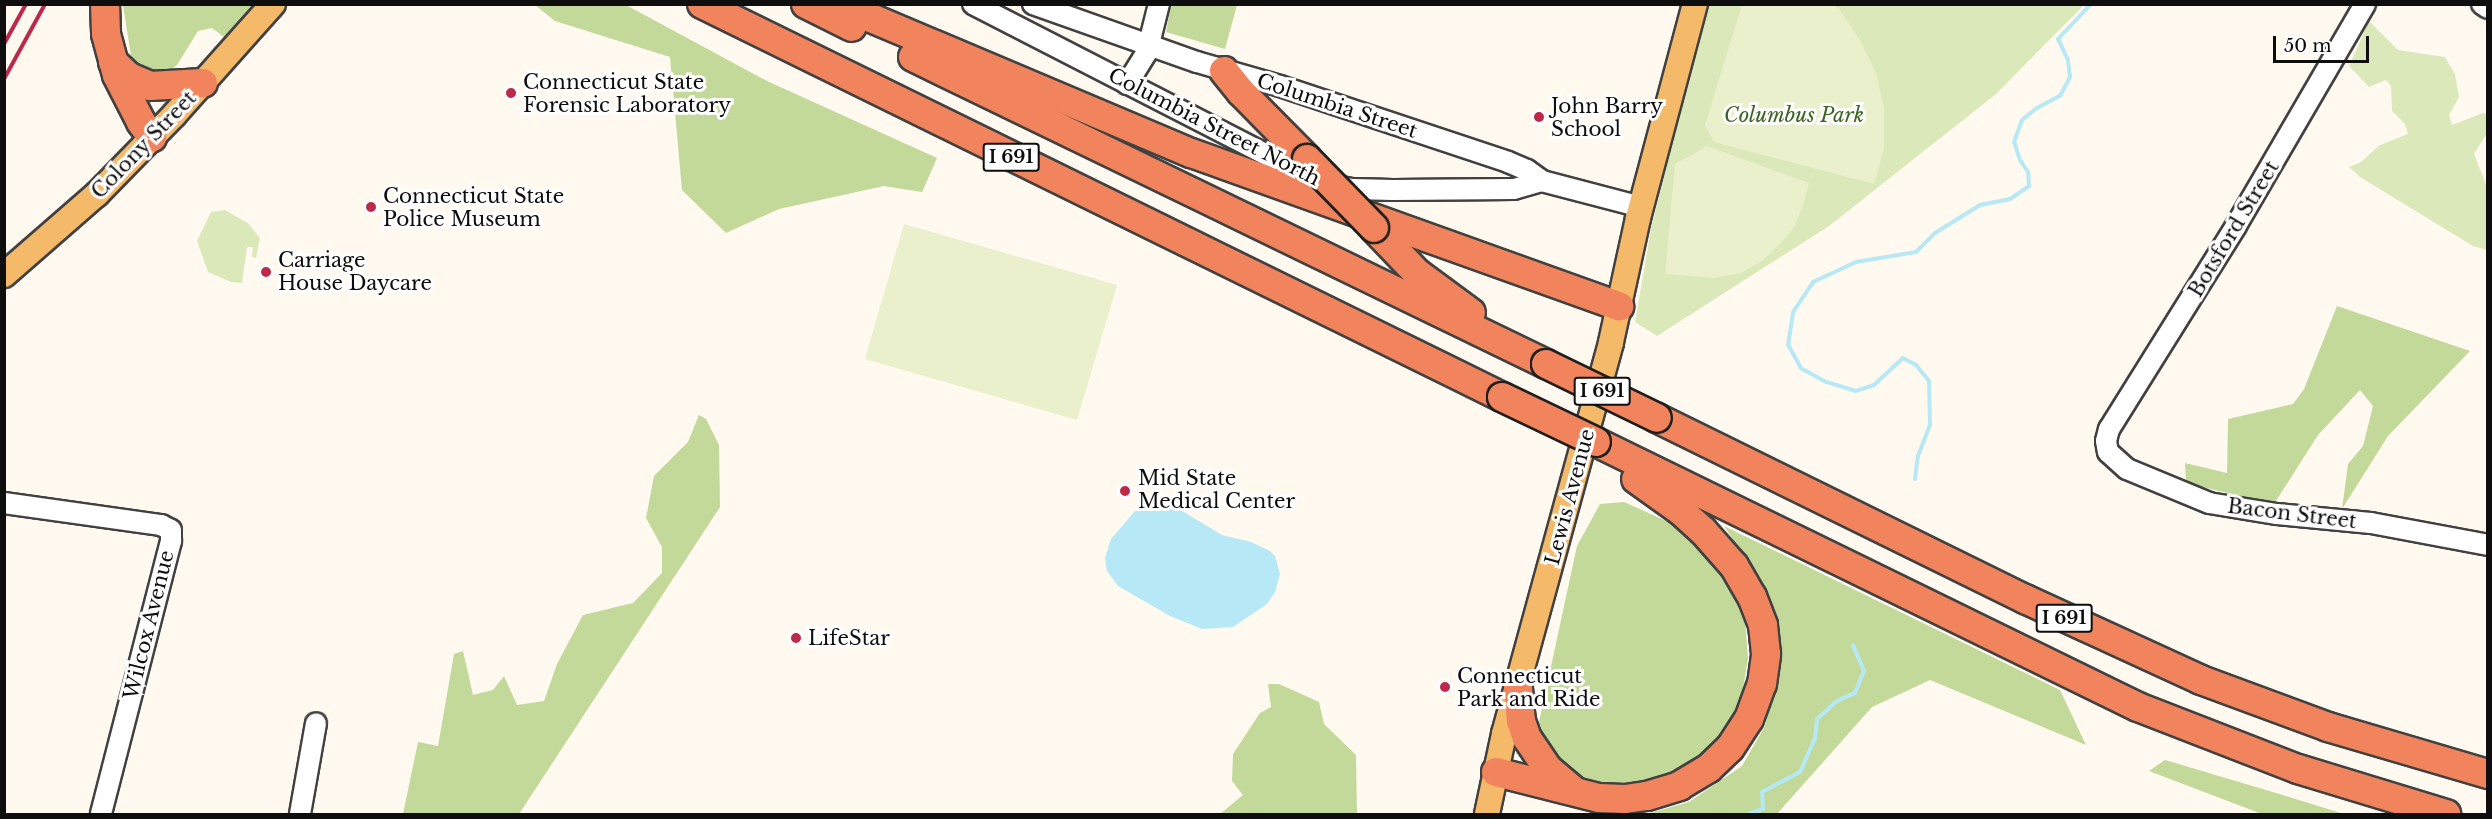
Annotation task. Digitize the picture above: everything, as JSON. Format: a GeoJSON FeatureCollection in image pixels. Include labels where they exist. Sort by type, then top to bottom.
{"type":"FeatureCollection","features":[{"type":"Feature","properties":{"kind":"highway"},"geometry":{"type":"LineString","coordinates":[[105,4],[105,28],[113,62],[127,96],[152,137]]}},
{"type":"Feature","properties":{"kind":"highway","name":"I 691"},"geometry":{"type":"LineString","coordinates":[[702,4],[1596,442],[1607,462],[1642,474],[2146,711],[2298,769],[2446,814]]}},
{"type":"Feature","properties":{"kind":"highway","name":"I 691"},"geometry":{"type":"LineString","coordinates":[[806,4],[1540,359],[2036,604],[2193,676],[2328,727],[2487,774]]}},
{"type":"Feature","properties":{"kind":"highway"},"geometry":{"type":"LineString","coordinates":[[838,4],[1191,153],[1619,306]]}},
{"type":"Feature","properties":{"kind":"highway"},"geometry":{"type":"LineString","coordinates":[[113,62],[129,76],[150,86],[203,83]]}},
{"type":"Feature","properties":{"kind":"highway"},"geometry":{"type":"LineString","coordinates":[[1224,71],[1241,92],[1417,273],[1441,293],[1472,313],[1525,342],[1540,359]]}},
{"type":"Feature","properties":{"kind":"highway"},"geometry":{"type":"LineString","coordinates":[[1496,772],[1611,799],[1640,798],[1671,789],[1694,778],[1717,761],[1740,734],[1753,710],[1764,676],[1766,654],[1763,625],[1752,597],[1739,573],[1694,522],[1642,474]]}},
{"type":"Feature","properties":{"kind":"highway"},"geometry":{"type":"LineString","coordinates":[[1518,688],[1521,721],[1530,743],[1553,774],[1579,793]]}},
{"type":"Feature","properties":{"kind":"main road","name":"Colony Street"},"geometry":{"type":"LineString","coordinates":[[4,275],[83,207],[203,83],[273,4]]}},
{"type":"Feature","properties":{"kind":"main road","name":"Lewis Avenue"},"geometry":{"type":"LineString","coordinates":[[1487,814],[1496,772],[1619,306],[1641,207],[1695,4]]}},
{"type":"Feature","properties":{"kind":"street","name":"Columbia Street North"},"geometry":{"type":"LineString","coordinates":[[973,4],[1296,172],[1333,186],[1382,190],[1514,189],[1542,181]]}},
{"type":"Feature","properties":{"kind":"street","name":"Columbia Street"},"geometry":{"type":"LineString","coordinates":[[1033,4],[1224,71],[1280,86],[1508,162],[1527,170],[1542,181],[1641,207]]}},
{"type":"Feature","properties":{"kind":"street"},"geometry":{"type":"LineString","coordinates":[[1127,84],[1140,68],[1149,46],[1159,4]]}},
{"type":"Feature","properties":{"kind":"street","name":"Botsford Street"},"geometry":{"type":"LineString","coordinates":[[2108,452],[2106,441],[2118,413],[2155,359],[2230,236],[2365,4]]}},
{"type":"Feature","properties":{"kind":"street"},"geometry":{"type":"LineString","coordinates":[[2482,4],[2487,8]]}},
{"type":"Feature","properties":{"kind":"street","name":"Bacon Street"},"geometry":{"type":"LineString","coordinates":[[2108,452],[2127,469],[2209,503],[2277,514],[2370,523],[2487,545]]}},
{"type":"Feature","properties":{"kind":"street","name":"Wilcox Avenue"},"geometry":{"type":"LineString","coordinates":[[4,503],[161,525],[171,530],[171,541],[101,814]]}},
{"type":"Feature","properties":{"kind":"street"},"geometry":{"type":"LineString","coordinates":[[300,814],[315,723]]}},
{"type":"Feature","properties":{"kind":"green space"},"geometry":{"type":"Polygon","coordinates":[[[123,5],[260,5],[224,46],[224,37],[212,28],[198,31],[177,65],[161,77],[143,72],[132,62],[123,5]]]}},
{"type":"Feature","properties":{"kind":"green space"},"geometry":{"type":"Polygon","coordinates":[[[535,5],[626,5],[767,81],[937,158],[922,192],[884,186],[779,209],[726,233],[682,190],[670,57],[555,21],[535,5]]]}},
{"type":"Feature","properties":{"kind":"green space"},"geometry":{"type":"Polygon","coordinates":[[[1171,5],[1237,5],[1225,49],[1166,32],[1171,5]]]}},
{"type":"Feature","properties":{"kind":"green space","name":"Columbus Park"},"geometry":{"type":"Polygon","coordinates":[[[1707,5],[2084,5],[1996,94],[1829,226],[1657,336],[1635,322],[1651,229],[1707,5]]]}},
{"type":"Feature","properties":{"kind":"green space"},"geometry":{"type":"Polygon","coordinates":[[[1742,5],[1833,5],[1839,9],[1861,42],[1876,73],[1884,108],[1884,148],[1874,184],[1714,142],[1705,125],[1742,5]]]}},
{"type":"Feature","properties":{"kind":"green space"},"geometry":{"type":"Polygon","coordinates":[[[2369,21],[2398,50],[2445,57],[2455,74],[2459,97],[2449,115],[2452,125],[2483,113],[2487,115],[2487,133],[2474,154],[2487,187],[2487,250],[2473,246],[2360,177],[2349,167],[2361,162],[2380,145],[2408,134],[2405,124],[2392,111],[2391,86],[2386,80],[2369,87],[2349,66],[2369,21]]]}},
{"type":"Feature","properties":{"kind":"green space"},"geometry":{"type":"Polygon","coordinates":[[[1707,146],[1809,183],[1802,208],[1794,227],[1779,245],[1762,261],[1741,273],[1713,278],[1665,274],[1675,164],[1707,146]]]}},
{"type":"Feature","properties":{"kind":"green space"},"geometry":{"type":"Polygon","coordinates":[[[225,210],[249,224],[260,238],[256,258],[252,257],[253,247],[247,247],[242,283],[231,282],[208,272],[197,241],[211,212],[225,210]]]}},
{"type":"Feature","properties":{"kind":"green space"},"geometry":{"type":"Polygon","coordinates":[[[904,224],[1117,285],[1077,420],[865,359],[904,224]]]}},
{"type":"Feature","properties":{"kind":"green space"},"geometry":{"type":"Polygon","coordinates":[[[2337,306],[2470,351],[2388,436],[2342,509],[2348,464],[2363,446],[2373,406],[2360,390],[2318,435],[2274,504],[2186,483],[2185,463],[2227,473],[2228,419],[2293,404],[2304,389],[2337,306]]]}},
{"type":"Feature","properties":{"kind":"green space"},"geometry":{"type":"Polygon","coordinates":[[[699,415],[706,419],[719,445],[720,507],[519,814],[403,814],[418,742],[438,746],[454,654],[463,651],[473,695],[493,690],[504,676],[517,705],[544,701],[557,664],[583,615],[633,603],[662,573],[662,547],[646,518],[654,476],[688,442],[699,415]]]}},
{"type":"Feature","properties":{"kind":"green space"},"geometry":{"type":"Polygon","coordinates":[[[1624,502],[1673,524],[1710,557],[1734,589],[1745,621],[1748,658],[1742,695],[1727,727],[1702,756],[1663,777],[1633,785],[1597,784],[1570,773],[1540,741],[1539,722],[1577,546],[1600,504],[1624,502]]]}},
{"type":"Feature","properties":{"kind":"green space"},"geometry":{"type":"Polygon","coordinates":[[[1724,526],[2060,690],[2086,745],[1930,680],[1872,707],[1777,814],[1647,814],[1689,802],[1742,766],[1765,726],[1779,668],[1779,628],[1755,573],[1724,526]]]}},
{"type":"Feature","properties":{"kind":"green space"},"geometry":{"type":"Polygon","coordinates":[[[1268,684],[1279,684],[1319,702],[1324,724],[1356,755],[1357,814],[1220,814],[1243,795],[1232,781],[1233,754],[1260,713],[1271,707],[1268,684]]]}},
{"type":"Feature","properties":{"kind":"green space"},"geometry":{"type":"Polygon","coordinates":[[[2165,760],[2344,814],[2262,814],[2149,771],[2165,760]]]}},
{"type":"Feature","properties":{"kind":"water"},"geometry":{"type":"Polygon","coordinates":[[[1169,503],[1222,535],[1251,542],[1275,556],[1280,574],[1275,592],[1267,604],[1233,627],[1202,629],[1170,616],[1118,586],[1107,571],[1105,558],[1111,539],[1134,512],[1146,504],[1169,503]]]}},
{"type":"Feature","properties":{"kind":"waterway"},"geometry":{"type":"LineString","coordinates":[[1915,479],[1918,456],[1930,425],[1929,381],[1916,365],[1903,358],[1874,385],[1856,391],[1826,382],[1801,368],[1788,345],[1793,312],[1813,282],[1856,262],[1916,252],[1935,233],[1980,205],[2010,199],[2029,186],[2028,172],[2020,160],[2014,142],[2022,120],[2037,108],[2060,96],[2070,77],[2068,60],[2058,39],[2091,4]]}},
{"type":"Feature","properties":{"kind":"waterway"},"geometry":{"type":"LineString","coordinates":[[1749,814],[1763,809],[1762,792],[1800,772],[1815,739],[1817,719],[1837,701],[1855,693],[1864,671],[1853,645]]}},
{"type":"Feature","properties":{"kind":"railway"},"geometry":{"type":"LineString","coordinates":[[4,44],[26,4]]}},
{"type":"Feature","properties":{"kind":"railway"},"geometry":{"type":"LineString","coordinates":[[4,79],[45,4]]}},
{"type":"Feature","properties":{"kind":"place","name":"Connecticut State Forensic Laboratory"},"geometry":{"type":"Point","coordinates":[511,93]}},
{"type":"Feature","properties":{"kind":"place","name":"John Barry School"},"geometry":{"type":"Point","coordinates":[1539,117]}},
{"type":"Feature","properties":{"kind":"place","name":"Connecticut State Police Museum"},"geometry":{"type":"Point","coordinates":[371,207]}},
{"type":"Feature","properties":{"kind":"place","name":"Carriage House Daycare"},"geometry":{"type":"Point","coordinates":[266,272]}},
{"type":"Feature","properties":{"kind":"place","name":"Mid State Medical Center"},"geometry":{"type":"Point","coordinates":[1125,491]}},
{"type":"Feature","properties":{"kind":"place","name":"LifeStar"},"geometry":{"type":"Point","coordinates":[796,638]}},
{"type":"Feature","properties":{"kind":"place","name":"Connecticut Park and Ride"},"geometry":{"type":"Point","coordinates":[1445,687]}}]}
